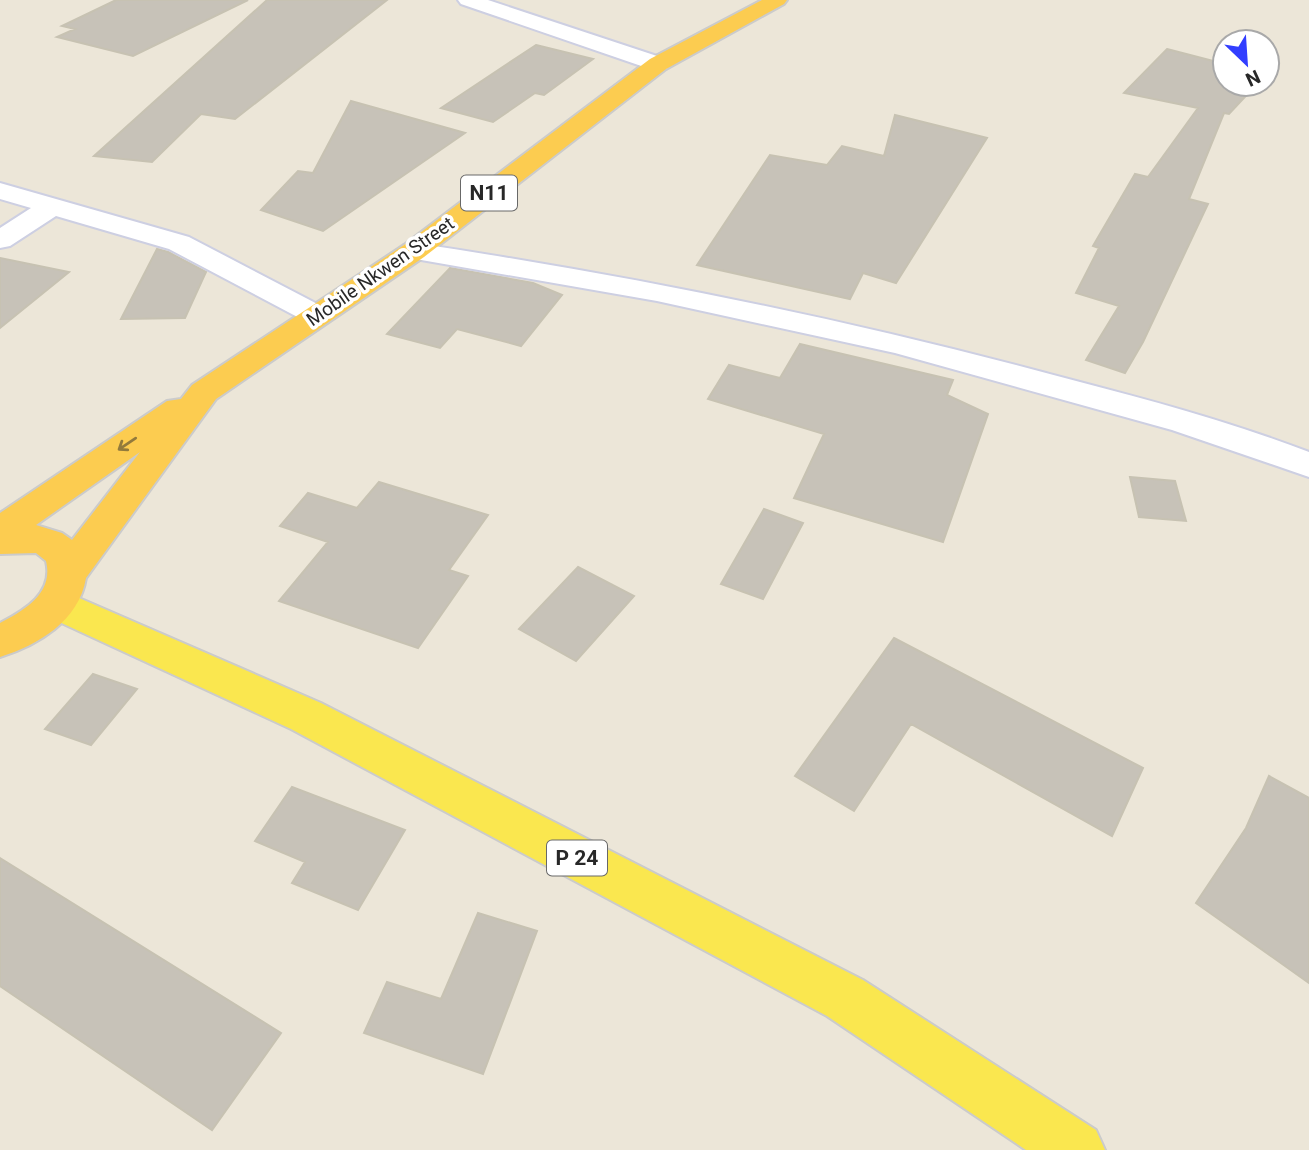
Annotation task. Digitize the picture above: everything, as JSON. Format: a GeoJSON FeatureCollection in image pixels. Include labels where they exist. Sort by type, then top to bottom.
{"type":"FeatureCollection","features":[{"type":"Feature","properties":{"kind":"highway","name":"Mobile Nkwen Street"},"geometry":{"type":"LineString","coordinates":[[0,641],[42,618],[204,392],[414,251],[658,64],[777,0]]}},
{"type":"Feature","properties":{"kind":"highway"},"geometry":{"type":"LineString","coordinates":[[0,531],[204,392]]}},
{"type":"Feature","properties":{"kind":"highway"},"geometry":{"type":"LineString","coordinates":[[0,540],[41,539],[59,549],[66,559],[63,588]]}},
{"type":"Feature","properties":{"kind":"main road","name":"P 24"},"geometry":{"type":"LineString","coordinates":[[63,588],[845,998],[1076,1150]]}},
{"type":"Feature","properties":{"kind":"street"},"geometry":{"type":"LineString","coordinates":[[468,0],[658,64]]}},
{"type":"Feature","properties":{"kind":"street"},"geometry":{"type":"LineString","coordinates":[[0,191],[179,243],[316,315]]}},
{"type":"Feature","properties":{"kind":"street"},"geometry":{"type":"LineString","coordinates":[[0,240],[52,207]]}},
{"type":"Feature","properties":{"kind":"street"},"geometry":{"type":"LineString","coordinates":[[414,251],[568,273],[796,319],[985,366],[1246,439],[1309,465]]}},
{"type":"Feature","properties":{"kind":"building"},"geometry":{"type":"Polygon","coordinates":[[[116,0],[248,0],[133,56],[57,37],[75,29],[62,26],[116,0]]]}},
{"type":"Feature","properties":{"kind":"building"},"geometry":{"type":"Polygon","coordinates":[[[267,0],[387,0],[235,119],[201,114],[152,162],[94,156],[267,0]]]}},
{"type":"Feature","properties":{"kind":"building"},"geometry":{"type":"Polygon","coordinates":[[[536,45],[593,59],[544,95],[535,93],[493,122],[441,108],[536,45]]]}},
{"type":"Feature","properties":{"kind":"building"},"geometry":{"type":"Polygon","coordinates":[[[1167,49],[1211,60],[1211,98],[1244,98],[1229,114],[1224,113],[1189,199],[1208,204],[1143,342],[1125,373],[1086,360],[1119,306],[1076,293],[1099,248],[1093,246],[1135,174],[1148,177],[1198,108],[1124,93],[1167,49]]]}},
{"type":"Feature","properties":{"kind":"building"},"geometry":{"type":"Polygon","coordinates":[[[351,101],[465,133],[323,231],[261,210],[298,171],[313,173],[351,101]]]}},
{"type":"Feature","properties":{"kind":"building"},"geometry":{"type":"Polygon","coordinates":[[[895,115],[987,138],[896,283],[863,273],[850,299],[697,265],[770,155],[827,165],[842,146],[884,156],[895,115]]]}},
{"type":"Feature","properties":{"kind":"building"},"geometry":{"type":"Polygon","coordinates":[[[157,249],[206,272],[185,318],[121,319],[157,249]]]}},
{"type":"Feature","properties":{"kind":"building"},"geometry":{"type":"Polygon","coordinates":[[[0,258],[69,272],[0,328],[0,258]]]}},
{"type":"Feature","properties":{"kind":"building"},"geometry":{"type":"Polygon","coordinates":[[[450,268],[533,283],[562,295],[521,346],[457,329],[440,348],[387,334],[450,268]]]}},
{"type":"Feature","properties":{"kind":"building"},"geometry":{"type":"Polygon","coordinates":[[[800,344],[953,380],[947,395],[988,414],[943,542],[794,498],[824,434],[708,399],[729,365],[780,378],[800,344]]]}},
{"type":"Feature","properties":{"kind":"building"},"geometry":{"type":"Polygon","coordinates":[[[1130,477],[1175,481],[1186,521],[1139,517],[1130,477]]]}},
{"type":"Feature","properties":{"kind":"building"},"geometry":{"type":"Polygon","coordinates":[[[379,482],[488,515],[449,570],[468,576],[418,648],[279,601],[328,542],[280,526],[308,493],[357,508],[379,482]]]}},
{"type":"Feature","properties":{"kind":"building"},"geometry":{"type":"Polygon","coordinates":[[[764,509],[803,523],[763,599],[721,584],[764,509]]]}},
{"type":"Feature","properties":{"kind":"building"},"geometry":{"type":"Polygon","coordinates":[[[578,567],[634,596],[576,661],[519,629],[578,567]]]}},
{"type":"Feature","properties":{"kind":"building"},"geometry":{"type":"Polygon","coordinates":[[[894,638],[1143,768],[1112,836],[911,724],[854,811],[795,776],[894,638]]]}},
{"type":"Feature","properties":{"kind":"building"},"geometry":{"type":"Polygon","coordinates":[[[93,674],[137,689],[91,745],[45,729],[93,674]]]}},
{"type":"Feature","properties":{"kind":"building"},"geometry":{"type":"Polygon","coordinates":[[[1269,776],[1309,798],[1309,983],[1196,903],[1246,828],[1269,776]]]}},
{"type":"Feature","properties":{"kind":"building"},"geometry":{"type":"Polygon","coordinates":[[[292,787],[405,830],[358,910],[292,883],[305,862],[255,841],[292,787]]]}},
{"type":"Feature","properties":{"kind":"building"},"geometry":{"type":"Polygon","coordinates":[[[0,858],[281,1033],[212,1130],[0,986],[0,858]]]}},
{"type":"Feature","properties":{"kind":"building"},"geometry":{"type":"Polygon","coordinates":[[[478,913],[537,931],[483,1074],[364,1033],[387,982],[441,999],[478,913]]]}}]}
